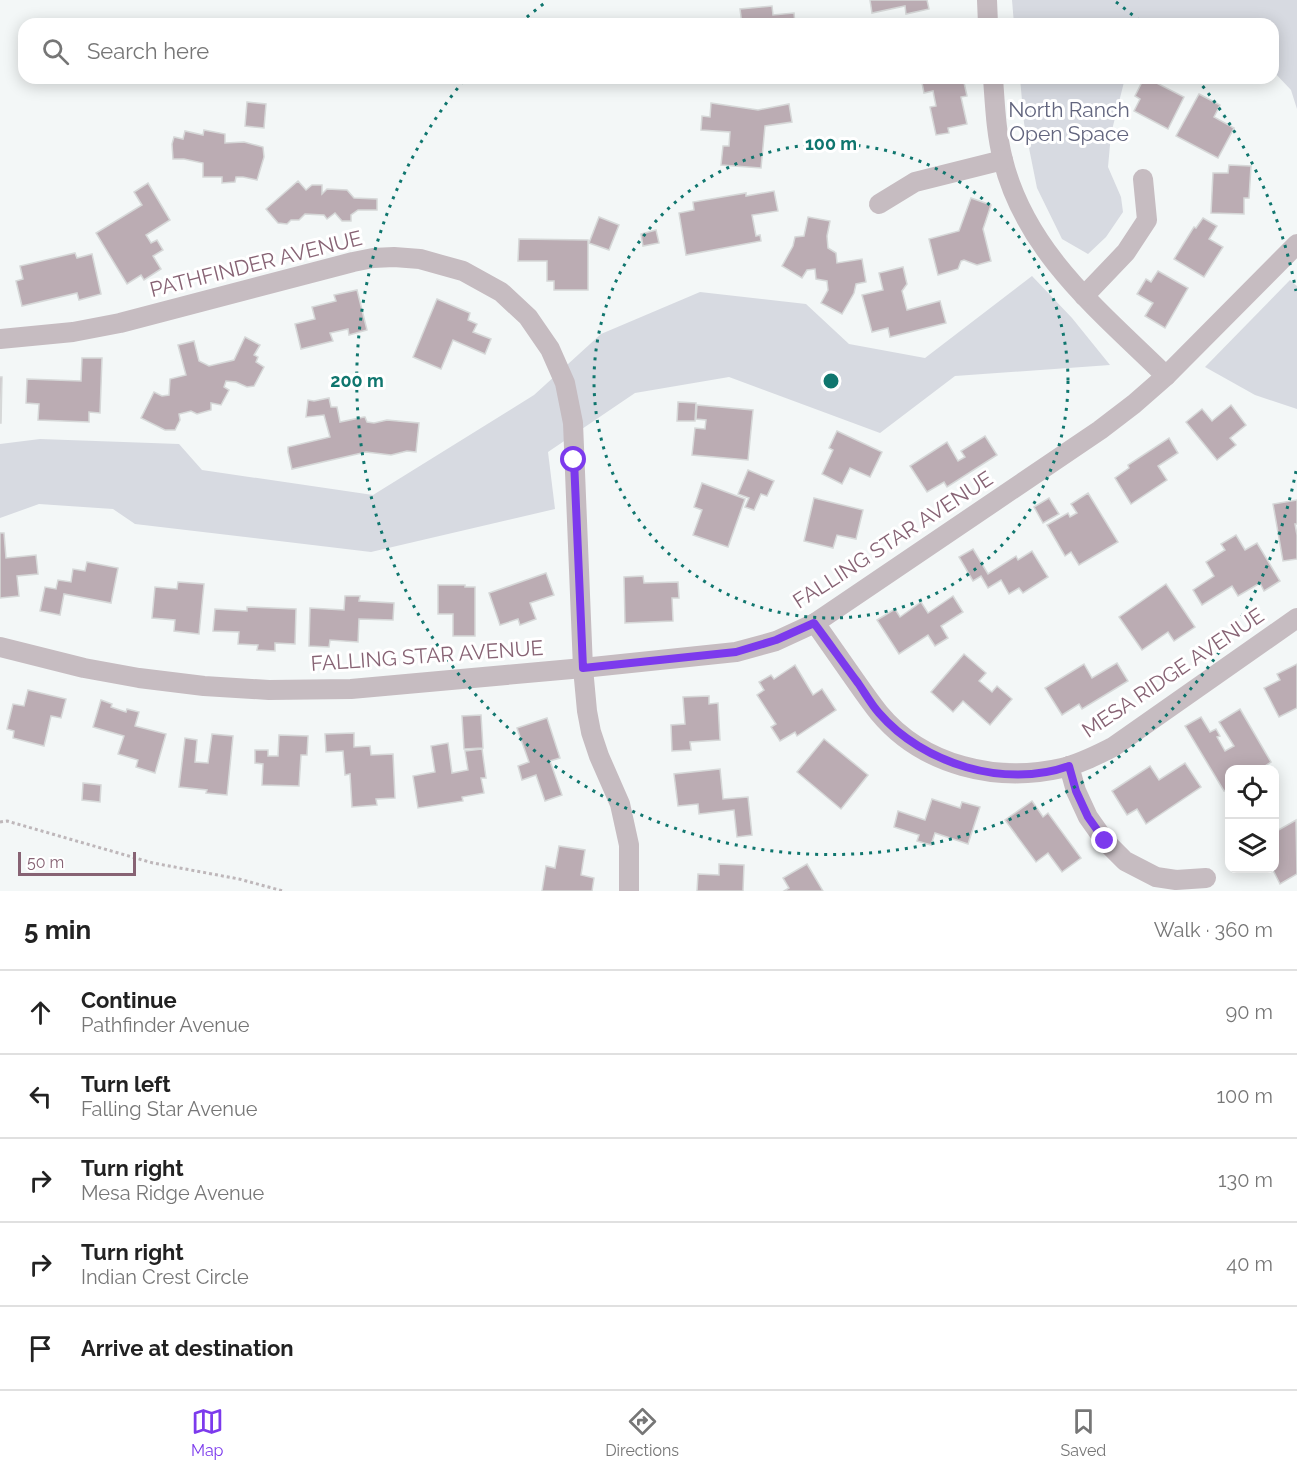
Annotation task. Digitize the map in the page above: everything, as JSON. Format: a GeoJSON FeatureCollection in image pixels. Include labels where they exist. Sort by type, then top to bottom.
{"type":"FeatureCollection","features":[{"type":"Feature","properties":{"kind":"street"},"geometry":{"type":"LineString","coordinates":[[987,0],[988,18]]}},
{"type":"Feature","properties":{"kind":"street"},"geometry":{"type":"LineString","coordinates":[[993,84],[1003,160],[1018,203],[1035,236],[1055,264],[1084,296],[1166,376]]}},
{"type":"Feature","properties":{"kind":"street"},"geometry":{"type":"LineString","coordinates":[[879,204],[915,182],[1003,160]]}},
{"type":"Feature","properties":{"kind":"street"},"geometry":{"type":"LineString","coordinates":[[1084,296],[1126,252],[1147,220],[1143,179]]}},
{"type":"Feature","properties":{"kind":"street","name":"FALLING STAR AVENUE"},"geometry":{"type":"LineString","coordinates":[[0,647],[84,668],[139,678],[204,686],[269,690],[351,689],[583,668],[736,652],[776,640],[814,623],[1100,430],[1166,376],[1297,244]]}},
{"type":"Feature","properties":{"kind":"street","name":"PATHFINDER AVENUE"},"geometry":{"type":"LineString","coordinates":[[0,339],[73,332],[120,323],[342,264],[374,258],[420,259],[463,271],[501,292],[528,317],[550,349],[565,383],[573,423],[583,668],[587,711],[599,756],[620,804],[629,844],[629,891]]}},
{"type":"Feature","properties":{"kind":"street","name":"MESA RIDGE AVENUE"},"geometry":{"type":"LineString","coordinates":[[814,623],[879,713],[901,734],[925,751],[955,764],[991,773],[1028,774],[1069,766],[1113,747],[1297,618]]}},
{"type":"Feature","properties":{"kind":"street"},"geometry":{"type":"LineString","coordinates":[[1069,766],[1076,791],[1088,817],[1105,841],[1125,861],[1156,877],[1176,880],[1206,878]]}},
{"type":"Feature","properties":{"kind":"path"},"geometry":{"type":"LineString","coordinates":[[0,822],[7,821],[153,862],[239,879],[283,891]]}},
{"type":"Feature","properties":{"kind":"green space"},"geometry":{"type":"Polygon","coordinates":[[[1012,0],[1297,0],[1297,109],[1291,90],[1279,77],[1279,18],[1014,18],[1012,0]]]}},
{"type":"Feature","properties":{"kind":"green space","name":"North Ranch Open Space"},"geometry":{"type":"Polygon","coordinates":[[[1021,84],[1124,84],[1111,134],[1108,167],[1121,197],[1123,212],[1106,237],[1088,254],[1062,239],[1037,188],[1024,123],[1021,84]]]}},
{"type":"Feature","properties":{"kind":"green space"},"geometry":{"type":"Polygon","coordinates":[[[1032,276],[1072,318],[1110,365],[955,376],[880,433],[729,377],[635,393],[548,452],[555,509],[371,552],[135,524],[113,509],[39,504],[0,518],[0,444],[40,439],[179,444],[202,470],[373,495],[534,395],[601,334],[700,292],[806,304],[849,344],[925,358],[1032,276]]]}},
{"type":"Feature","properties":{"kind":"green space"},"geometry":{"type":"Polygon","coordinates":[[[1290,280],[1297,286],[1297,409],[1255,395],[1205,367],[1290,280]]]}},
{"type":"Feature","properties":{"kind":"building"},"geometry":{"type":"Polygon","coordinates":[[[870,0],[927,0],[929,9],[906,14],[905,6],[872,13],[870,0]]]}},
{"type":"Feature","properties":{"kind":"building"},"geometry":{"type":"Polygon","coordinates":[[[772,6],[773,15],[794,13],[794,18],[741,18],[740,9],[772,6]]]}},
{"type":"Feature","properties":{"kind":"building"},"geometry":{"type":"Polygon","coordinates":[[[922,84],[964,84],[967,96],[961,97],[967,124],[948,128],[949,133],[936,135],[930,107],[936,106],[933,91],[924,93],[922,84]]]}},
{"type":"Feature","properties":{"kind":"building"},"geometry":{"type":"Polygon","coordinates":[[[1141,84],[1159,84],[1184,97],[1168,129],[1134,111],[1140,99],[1135,96],[1141,84]]]}},
{"type":"Feature","properties":{"kind":"building"},"geometry":{"type":"Polygon","coordinates":[[[1199,94],[1220,105],[1214,117],[1234,128],[1218,158],[1176,136],[1199,94]]]}},
{"type":"Feature","properties":{"kind":"building"},"geometry":{"type":"Polygon","coordinates":[[[247,102],[266,104],[264,128],[245,126],[247,102]]]}},
{"type":"Feature","properties":{"kind":"building"},"geometry":{"type":"Polygon","coordinates":[[[711,103],[758,110],[789,104],[792,122],[765,126],[761,168],[721,165],[723,146],[729,146],[730,132],[701,130],[702,116],[710,117],[711,103]]]}},
{"type":"Feature","properties":{"kind":"building"},"geometry":{"type":"Polygon","coordinates":[[[204,130],[225,134],[225,143],[244,142],[263,147],[264,157],[257,180],[236,177],[235,182],[222,183],[222,177],[203,177],[203,163],[173,159],[174,137],[183,139],[185,131],[203,135],[204,130]]]}},
{"type":"Feature","properties":{"kind":"building"},"geometry":{"type":"Polygon","coordinates":[[[1229,165],[1251,166],[1249,198],[1244,198],[1244,214],[1211,213],[1213,173],[1228,173],[1229,165]]]}},
{"type":"Feature","properties":{"kind":"building"},"geometry":{"type":"Polygon","coordinates":[[[298,181],[306,190],[312,185],[322,185],[322,194],[327,189],[347,190],[354,198],[377,199],[377,210],[358,210],[351,215],[351,221],[342,221],[335,213],[327,219],[324,215],[305,214],[299,220],[291,220],[287,224],[278,223],[266,209],[298,181]]]}},
{"type":"Feature","properties":{"kind":"building"},"geometry":{"type":"Polygon","coordinates":[[[148,183],[170,220],[146,235],[151,243],[157,240],[163,250],[153,256],[161,269],[144,280],[141,275],[127,284],[96,233],[142,205],[134,192],[148,183]]]}},
{"type":"Feature","properties":{"kind":"building"},"geometry":{"type":"Polygon","coordinates":[[[774,191],[778,211],[752,215],[756,236],[760,235],[761,241],[686,255],[679,213],[694,210],[693,202],[774,191]]]}},
{"type":"Feature","properties":{"kind":"building"},"geometry":{"type":"Polygon","coordinates":[[[971,198],[991,205],[983,229],[991,261],[977,265],[964,260],[961,261],[958,269],[938,275],[929,239],[959,231],[971,198]]]}},
{"type":"Feature","properties":{"kind":"building"},"geometry":{"type":"Polygon","coordinates":[[[599,217],[619,225],[609,250],[589,243],[599,217]]]}},
{"type":"Feature","properties":{"kind":"building"},"geometry":{"type":"Polygon","coordinates":[[[808,217],[830,221],[827,236],[828,248],[836,253],[837,263],[862,259],[866,282],[856,284],[854,293],[842,314],[821,303],[828,290],[827,281],[816,279],[815,269],[807,270],[802,278],[782,266],[793,246],[795,237],[804,236],[808,217]]]}},
{"type":"Feature","properties":{"kind":"building"},"geometry":{"type":"Polygon","coordinates":[[[1203,218],[1217,226],[1209,239],[1223,247],[1204,277],[1174,259],[1194,227],[1196,228],[1203,218]]]}},
{"type":"Feature","properties":{"kind":"building"},"geometry":{"type":"Polygon","coordinates":[[[656,230],[659,243],[643,246],[641,234],[656,230]]]}},
{"type":"Feature","properties":{"kind":"building"},"geometry":{"type":"Polygon","coordinates":[[[519,239],[588,240],[588,290],[554,290],[554,281],[547,281],[547,261],[518,261],[519,239]]]}},
{"type":"Feature","properties":{"kind":"building"},"geometry":{"type":"Polygon","coordinates":[[[75,253],[77,258],[92,254],[101,294],[79,300],[77,293],[22,306],[16,281],[23,279],[20,266],[75,253]]]}},
{"type":"Feature","properties":{"kind":"building"},"geometry":{"type":"Polygon","coordinates":[[[903,267],[907,284],[902,291],[907,310],[940,301],[946,323],[890,337],[888,328],[872,332],[862,295],[883,290],[879,273],[903,267]]]}},
{"type":"Feature","properties":{"kind":"building"},"geometry":{"type":"Polygon","coordinates":[[[1158,271],[1188,288],[1165,328],[1145,316],[1153,303],[1137,294],[1146,279],[1151,282],[1158,271]]]}},
{"type":"Feature","properties":{"kind":"building"},"geometry":{"type":"Polygon","coordinates":[[[357,290],[367,330],[349,335],[348,329],[330,333],[333,341],[301,349],[295,324],[315,319],[312,307],[336,301],[334,295],[357,290]]]}},
{"type":"Feature","properties":{"kind":"building"},"geometry":{"type":"Polygon","coordinates":[[[437,299],[470,313],[468,320],[477,324],[473,332],[491,339],[485,354],[453,340],[441,369],[413,357],[437,299]]]}},
{"type":"Feature","properties":{"kind":"building"},"geometry":{"type":"Polygon","coordinates":[[[245,337],[260,345],[254,355],[258,357],[256,362],[264,367],[254,386],[247,387],[226,381],[224,387],[229,390],[221,405],[211,403],[211,410],[197,414],[191,411],[179,414],[180,420],[175,430],[165,430],[141,418],[154,392],[162,396],[169,395],[170,379],[186,375],[178,345],[194,341],[199,361],[209,366],[234,360],[245,337]]]}},
{"type":"Feature","properties":{"kind":"building"},"geometry":{"type":"Polygon","coordinates":[[[82,358],[102,358],[100,413],[89,412],[89,422],[38,420],[39,404],[26,403],[27,379],[81,381],[82,358]]]}},
{"type":"Feature","properties":{"kind":"building"},"geometry":{"type":"Polygon","coordinates":[[[0,377],[2,377],[1,423],[0,423],[0,377]]]}},
{"type":"Feature","properties":{"kind":"building"},"geometry":{"type":"Polygon","coordinates":[[[329,398],[331,407],[337,407],[340,422],[365,417],[367,422],[374,423],[387,420],[419,423],[416,452],[407,451],[391,455],[366,452],[292,469],[288,447],[330,437],[324,415],[306,417],[308,400],[329,398]]]}},
{"type":"Feature","properties":{"kind":"building"},"geometry":{"type":"Polygon","coordinates":[[[678,402],[696,403],[695,421],[677,421],[678,402]]]}},
{"type":"Feature","properties":{"kind":"building"},"geometry":{"type":"Polygon","coordinates":[[[697,405],[753,410],[748,460],[692,455],[695,428],[705,429],[706,420],[696,419],[697,405]]]}},
{"type":"Feature","properties":{"kind":"building"},"geometry":{"type":"Polygon","coordinates":[[[1231,405],[1246,425],[1230,438],[1236,445],[1217,460],[1186,422],[1202,409],[1212,421],[1231,405]]]}},
{"type":"Feature","properties":{"kind":"building"},"geometry":{"type":"Polygon","coordinates":[[[837,431],[882,452],[870,477],[850,468],[842,484],[822,474],[833,450],[829,448],[837,431]]]}},
{"type":"Feature","properties":{"kind":"building"},"geometry":{"type":"Polygon","coordinates":[[[985,436],[997,455],[947,487],[944,482],[927,492],[910,466],[947,442],[958,461],[965,457],[961,451],[985,436]]]}},
{"type":"Feature","properties":{"kind":"building"},"geometry":{"type":"Polygon","coordinates":[[[1169,438],[1178,453],[1158,466],[1167,480],[1131,504],[1115,478],[1129,468],[1128,465],[1169,438]]]}},
{"type":"Feature","properties":{"kind":"building"},"geometry":{"type":"Polygon","coordinates":[[[748,470],[774,481],[767,496],[761,494],[754,510],[745,507],[749,498],[738,494],[748,470]]]}},
{"type":"Feature","properties":{"kind":"building"},"geometry":{"type":"Polygon","coordinates":[[[702,483],[745,499],[728,547],[693,535],[702,510],[694,507],[702,483]]]}},
{"type":"Feature","properties":{"kind":"building"},"geometry":{"type":"Polygon","coordinates":[[[1088,493],[1118,542],[1079,565],[1071,552],[1065,556],[1047,525],[1068,513],[1070,517],[1077,513],[1071,504],[1088,493]]]}},
{"type":"Feature","properties":{"kind":"building"},"geometry":{"type":"Polygon","coordinates":[[[814,498],[863,510],[856,539],[837,535],[833,548],[804,541],[814,498]]]}},
{"type":"Feature","properties":{"kind":"building"},"geometry":{"type":"Polygon","coordinates":[[[1049,498],[1059,514],[1043,523],[1034,507],[1049,498]]]}},
{"type":"Feature","properties":{"kind":"building"},"geometry":{"type":"Polygon","coordinates":[[[1297,500],[1297,524],[1295,524],[1297,559],[1283,561],[1273,504],[1297,500]]]}},
{"type":"Feature","properties":{"kind":"building"},"geometry":{"type":"Polygon","coordinates":[[[0,533],[4,533],[6,558],[36,555],[38,574],[17,576],[19,596],[0,598],[0,533]]]}},
{"type":"Feature","properties":{"kind":"building"},"geometry":{"type":"Polygon","coordinates":[[[1236,535],[1245,550],[1257,543],[1280,581],[1264,591],[1260,583],[1238,596],[1232,586],[1202,605],[1193,590],[1214,576],[1206,562],[1225,550],[1221,544],[1236,535]]]}},
{"type":"Feature","properties":{"kind":"building"},"geometry":{"type":"Polygon","coordinates":[[[973,549],[988,574],[1016,556],[1018,560],[1032,551],[1048,577],[1023,593],[1019,588],[1009,594],[1001,580],[988,588],[981,576],[973,581],[959,557],[973,549]]]}},
{"type":"Feature","properties":{"kind":"building"},"geometry":{"type":"Polygon","coordinates":[[[87,562],[118,568],[111,603],[64,594],[60,615],[40,611],[45,587],[56,589],[58,580],[71,582],[73,569],[85,571],[87,562]]]}},
{"type":"Feature","properties":{"kind":"building"},"geometry":{"type":"Polygon","coordinates":[[[546,573],[554,595],[530,603],[536,619],[520,625],[518,619],[500,625],[489,593],[546,573]]]}},
{"type":"Feature","properties":{"kind":"building"},"geometry":{"type":"Polygon","coordinates":[[[643,576],[644,583],[678,582],[679,598],[672,598],[673,621],[625,623],[624,577],[643,576]]]}},
{"type":"Feature","properties":{"kind":"building"},"geometry":{"type":"Polygon","coordinates":[[[178,582],[204,584],[199,634],[174,631],[175,620],[152,618],[155,587],[177,589],[178,582]]]}},
{"type":"Feature","properties":{"kind":"building"},"geometry":{"type":"Polygon","coordinates":[[[1166,584],[1195,627],[1174,641],[1168,632],[1142,650],[1119,617],[1166,584]]]}},
{"type":"Feature","properties":{"kind":"building"},"geometry":{"type":"Polygon","coordinates":[[[438,585],[475,587],[475,636],[453,636],[453,614],[438,614],[438,585]]]}},
{"type":"Feature","properties":{"kind":"building"},"geometry":{"type":"Polygon","coordinates":[[[345,596],[360,596],[359,601],[394,603],[393,620],[359,619],[358,642],[330,640],[329,647],[309,646],[310,608],[344,610],[345,596]]]}},
{"type":"Feature","properties":{"kind":"building"},"geometry":{"type":"Polygon","coordinates":[[[953,596],[963,612],[941,626],[948,638],[935,646],[928,635],[899,654],[877,620],[895,609],[900,617],[921,602],[928,613],[953,596]]]}},
{"type":"Feature","properties":{"kind":"building"},"geometry":{"type":"Polygon","coordinates":[[[247,607],[296,609],[295,644],[275,643],[275,651],[257,650],[258,645],[238,644],[239,632],[213,631],[215,609],[247,611],[247,607]]]}},
{"type":"Feature","properties":{"kind":"building"},"geometry":{"type":"Polygon","coordinates":[[[964,654],[986,673],[979,681],[992,692],[997,686],[1012,699],[990,725],[963,701],[953,712],[931,692],[964,654]]]}},
{"type":"Feature","properties":{"kind":"building"},"geometry":{"type":"Polygon","coordinates":[[[1117,663],[1128,681],[1082,709],[1079,704],[1062,715],[1045,688],[1084,664],[1092,678],[1117,663]]]}},
{"type":"Feature","properties":{"kind":"building"},"geometry":{"type":"Polygon","coordinates":[[[1297,664],[1297,708],[1279,717],[1264,688],[1280,680],[1277,674],[1297,664]]]}},
{"type":"Feature","properties":{"kind":"building"},"geometry":{"type":"Polygon","coordinates":[[[795,665],[813,695],[822,689],[836,710],[797,736],[795,732],[780,741],[771,727],[776,724],[757,695],[764,690],[759,682],[771,675],[774,679],[795,665]]]}},
{"type":"Feature","properties":{"kind":"building"},"geometry":{"type":"Polygon","coordinates":[[[28,690],[66,699],[61,718],[51,716],[44,746],[13,738],[14,731],[7,729],[13,704],[24,706],[28,690]]]}},
{"type":"Feature","properties":{"kind":"building"},"geometry":{"type":"Polygon","coordinates":[[[709,696],[709,704],[718,703],[720,740],[690,742],[691,750],[672,751],[671,725],[685,724],[683,697],[709,696]]]}},
{"type":"Feature","properties":{"kind":"building"},"geometry":{"type":"Polygon","coordinates":[[[101,700],[112,704],[111,707],[126,712],[127,709],[139,712],[135,726],[166,734],[155,773],[136,767],[138,760],[118,754],[124,736],[93,727],[101,700]]]}},
{"type":"Feature","properties":{"kind":"building"},"geometry":{"type":"Polygon","coordinates":[[[1240,709],[1271,762],[1266,765],[1225,765],[1224,791],[1185,726],[1201,717],[1210,732],[1216,729],[1220,736],[1217,737],[1225,751],[1234,746],[1219,722],[1240,709]]]}},
{"type":"Feature","properties":{"kind":"building"},"geometry":{"type":"Polygon","coordinates":[[[481,715],[483,748],[464,749],[462,716],[481,715]]]}},
{"type":"Feature","properties":{"kind":"building"},"geometry":{"type":"Polygon","coordinates":[[[547,718],[560,758],[550,761],[562,795],[545,801],[536,775],[522,780],[518,766],[529,762],[517,728],[547,718]]]}},
{"type":"Feature","properties":{"kind":"building"},"geometry":{"type":"Polygon","coordinates":[[[354,733],[354,747],[370,746],[371,755],[393,754],[395,798],[376,799],[377,805],[352,807],[350,774],[345,775],[343,751],[326,752],[325,734],[354,733]]]}},
{"type":"Feature","properties":{"kind":"building"},"geometry":{"type":"Polygon","coordinates":[[[212,734],[233,736],[227,795],[179,787],[185,738],[197,740],[195,762],[208,763],[212,734]]]}},
{"type":"Feature","properties":{"kind":"building"},"geometry":{"type":"Polygon","coordinates":[[[279,735],[308,736],[307,755],[301,755],[299,786],[262,785],[263,764],[255,763],[255,750],[268,750],[268,756],[278,756],[279,735]]]}},
{"type":"Feature","properties":{"kind":"building"},"geometry":{"type":"Polygon","coordinates":[[[824,739],[868,775],[841,809],[797,772],[824,739]]]}},
{"type":"Feature","properties":{"kind":"building"},"geometry":{"type":"Polygon","coordinates":[[[448,743],[452,773],[468,770],[465,751],[482,749],[486,778],[481,778],[484,793],[462,797],[463,801],[418,808],[413,776],[435,772],[431,746],[448,743]]]}},
{"type":"Feature","properties":{"kind":"building"},"geometry":{"type":"Polygon","coordinates":[[[1185,763],[1201,787],[1146,824],[1137,809],[1127,815],[1112,791],[1150,766],[1159,780],[1185,763]]]}},
{"type":"Feature","properties":{"kind":"building"},"geometry":{"type":"Polygon","coordinates":[[[720,769],[723,799],[748,797],[752,835],[737,837],[734,810],[699,814],[698,804],[678,806],[674,774],[720,769]]]}},
{"type":"Feature","properties":{"kind":"building"},"geometry":{"type":"Polygon","coordinates":[[[83,783],[101,785],[100,802],[82,800],[83,783]]]}},
{"type":"Feature","properties":{"kind":"building"},"geometry":{"type":"Polygon","coordinates":[[[932,799],[960,808],[962,802],[980,807],[968,844],[935,833],[931,845],[917,841],[919,835],[894,827],[898,811],[925,820],[932,799]]]}},
{"type":"Feature","properties":{"kind":"building"},"geometry":{"type":"Polygon","coordinates":[[[1032,801],[1043,817],[1048,813],[1081,858],[1062,872],[1048,853],[1036,862],[1005,820],[1032,801]]]}},
{"type":"Feature","properties":{"kind":"building"},"geometry":{"type":"Polygon","coordinates":[[[1296,820],[1297,874],[1280,884],[1274,873],[1279,873],[1279,830],[1296,820]]]}},
{"type":"Feature","properties":{"kind":"building"},"geometry":{"type":"Polygon","coordinates":[[[559,846],[585,850],[581,875],[594,878],[592,891],[542,891],[546,866],[555,868],[559,846]]]}},
{"type":"Feature","properties":{"kind":"building"},"geometry":{"type":"Polygon","coordinates":[[[719,864],[744,865],[743,891],[697,891],[698,874],[719,875],[719,864]]]}},
{"type":"Feature","properties":{"kind":"building"},"geometry":{"type":"Polygon","coordinates":[[[807,864],[823,891],[784,891],[789,888],[783,878],[807,864]]]}},
{"type":"Feature","properties":{"kind":"route"},"geometry":{"type":"LineString","coordinates":[[574,460],[583,668],[736,652],[776,640],[814,623],[879,713],[901,734],[925,751],[955,764],[991,773],[1028,774],[1069,766],[1076,791],[1088,817],[1105,841]]}}]}
